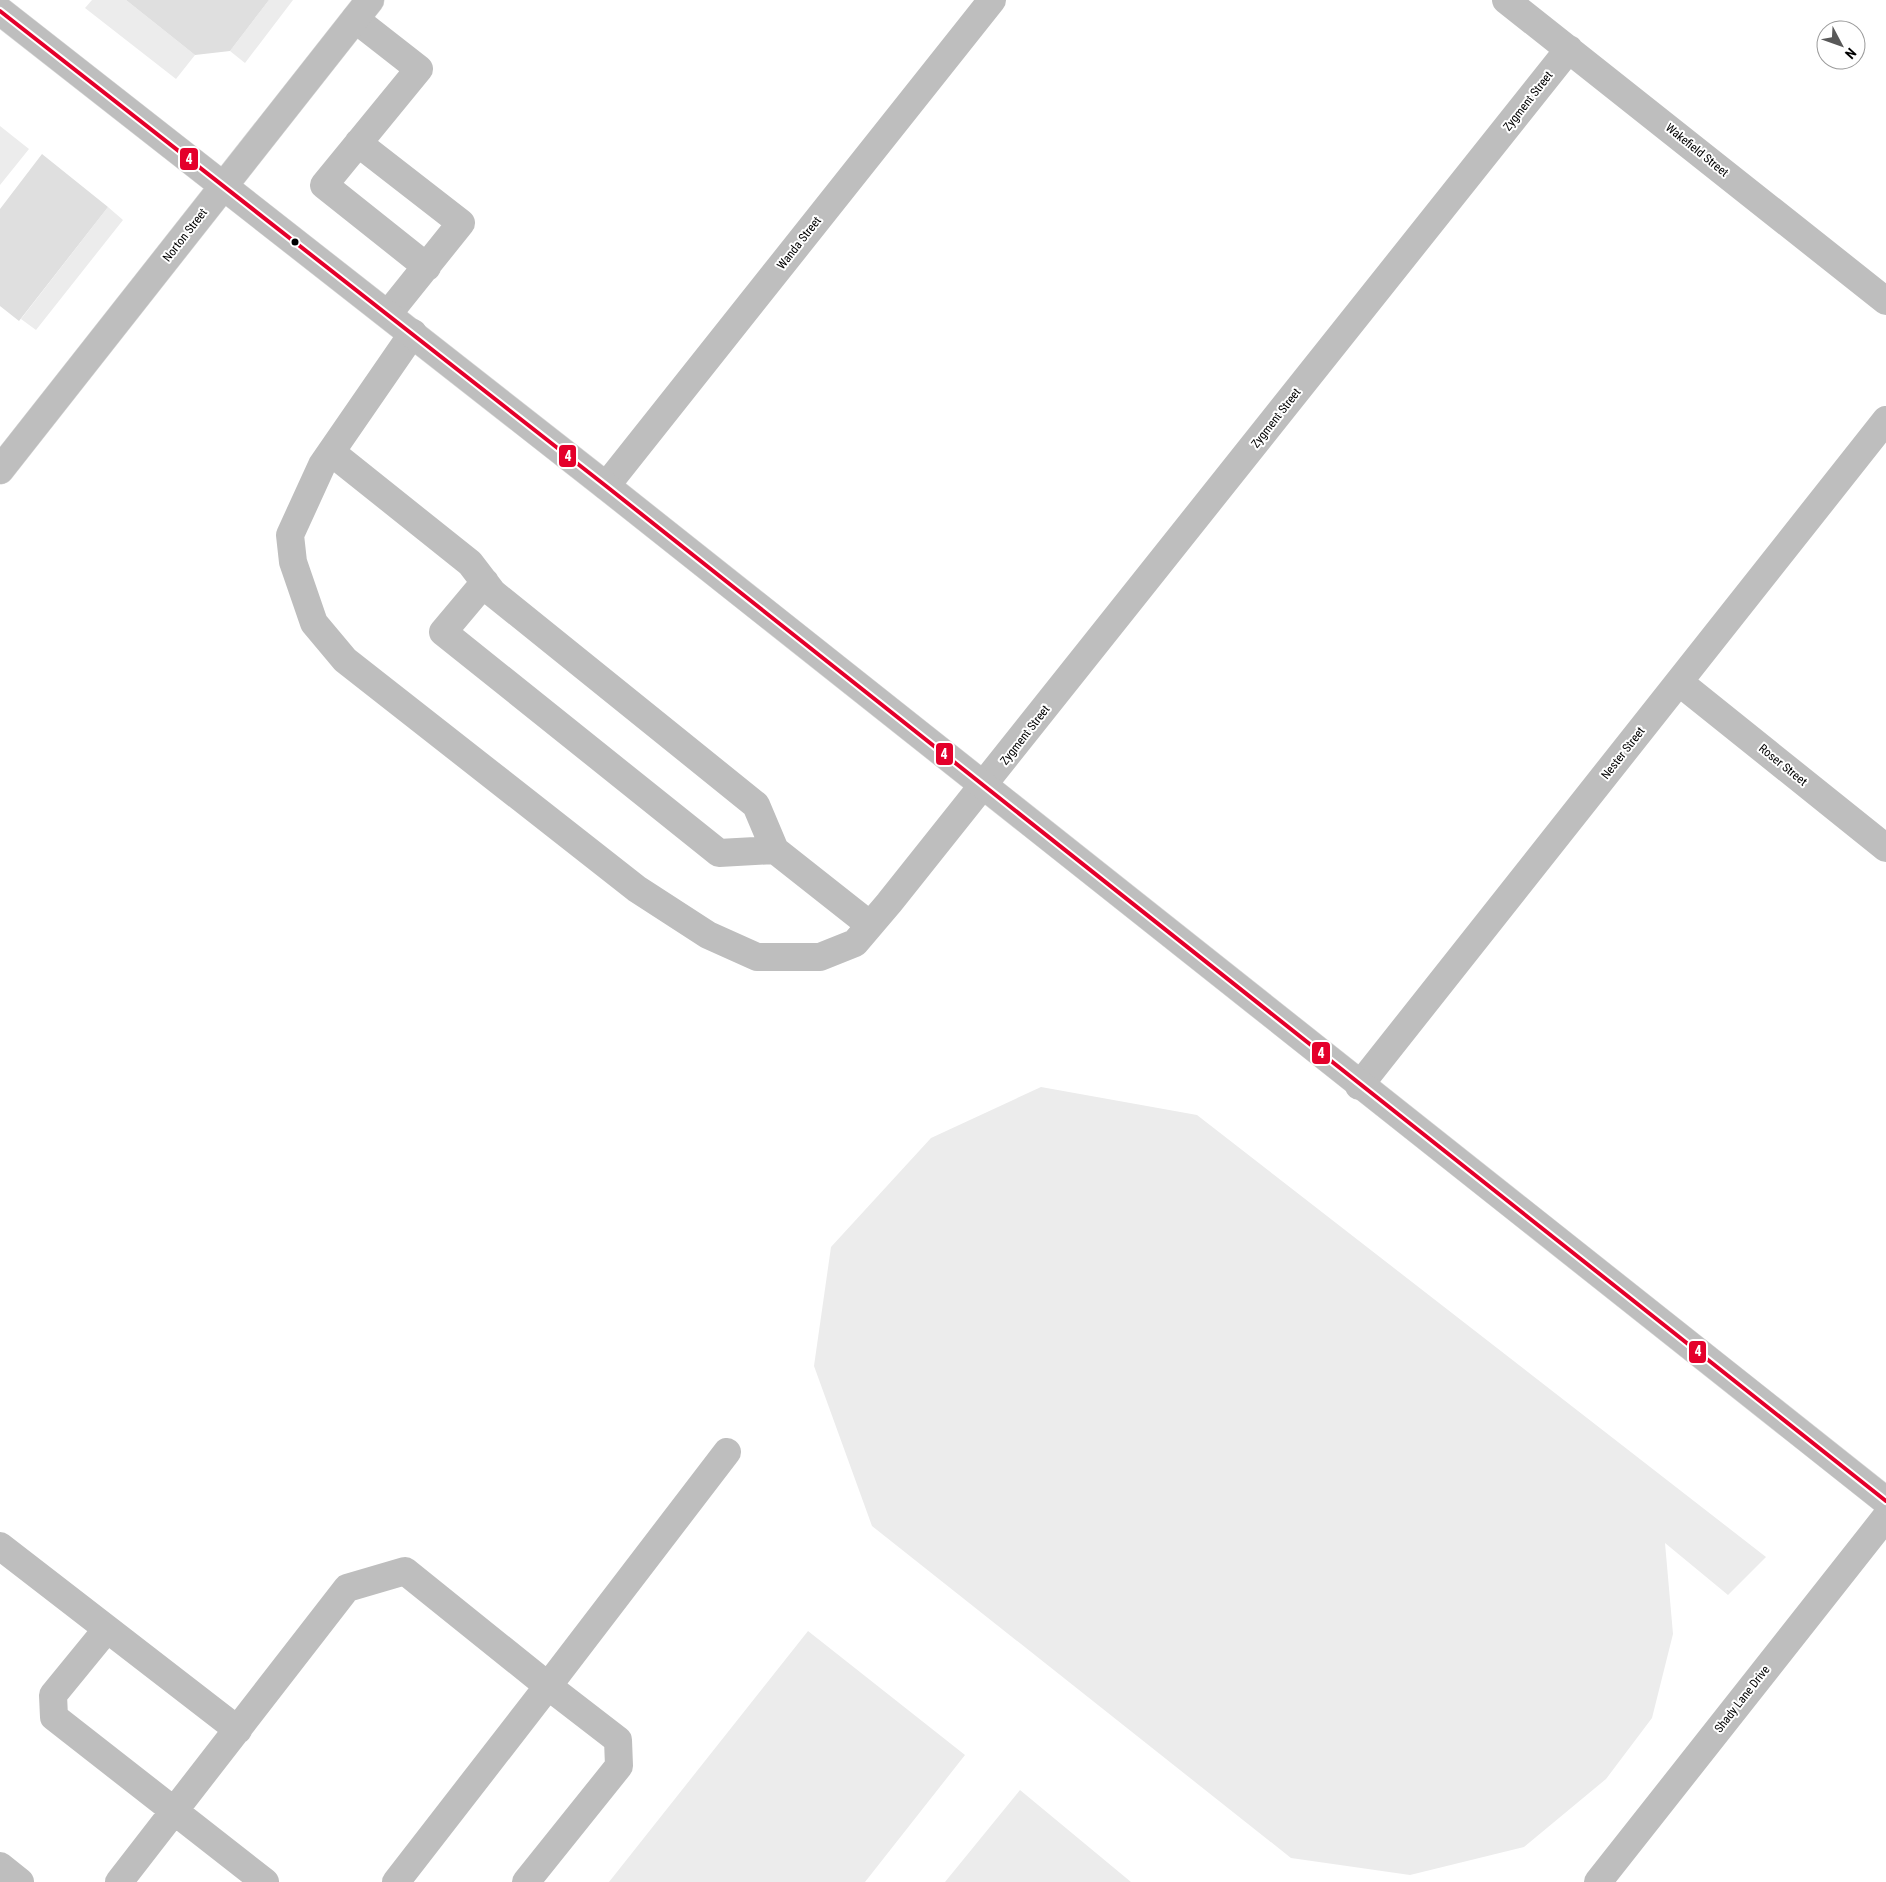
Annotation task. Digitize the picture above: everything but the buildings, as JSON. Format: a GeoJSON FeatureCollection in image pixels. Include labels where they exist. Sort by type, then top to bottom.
{"type":"FeatureCollection","features":[{"type":"Feature","properties":{"kind":"street","name":"Wanda Street"},"geometry":{"type":"LineString","coordinates":[[606,486],[992,0]]}},
{"type":"Feature","properties":{"kind":"street","name":"Wakefield Street"},"geometry":{"type":"LineString","coordinates":[[1506,0],[1886,301]]}},
{"type":"Feature","properties":{"kind":"street"},"geometry":{"type":"LineString","coordinates":[[0,10],[606,486],[1359,1086],[1886,1501]]}},
{"type":"Feature","properties":{"kind":"street"},"geometry":{"type":"LineString","coordinates":[[363,10],[419,69],[324,185],[427,267]]}},
{"type":"Feature","properties":{"kind":"street","name":"Norton Street"},"geometry":{"type":"LineString","coordinates":[[0,470],[363,10]]}},
{"type":"Feature","properties":{"kind":"street","name":"Zygment Street"},"geometry":{"type":"LineString","coordinates":[[412,334],[322,466],[290,535],[293,562],[314,623],[344,660],[637,889],[708,935],[757,957],[820,957],[855,943],[984,787],[1569,49]]}},
{"type":"Feature","properties":{"kind":"street"},"geometry":{"type":"LineString","coordinates":[[358,143],[461,223],[388,314]]}},
{"type":"Feature","properties":{"kind":"street","name":"Nester Street"},"geometry":{"type":"LineString","coordinates":[[1359,1086],[1886,420]]}},
{"type":"Feature","properties":{"kind":"street"},"geometry":{"type":"LineString","coordinates":[[331,452],[470,563],[494,593],[756,805],[775,850],[870,925]]}},
{"type":"Feature","properties":{"kind":"street"},"geometry":{"type":"LineString","coordinates":[[485,582],[443,632],[719,853],[775,850]]}},
{"type":"Feature","properties":{"kind":"street","name":"Roser Street"},"geometry":{"type":"LineString","coordinates":[[1679,682],[1886,848]]}},
{"type":"Feature","properties":{"kind":"street"},"geometry":{"type":"LineString","coordinates":[[396,1882],[727,1452]]}},
{"type":"Feature","properties":{"kind":"street","name":"Shady Lane Drive"},"geometry":{"type":"LineString","coordinates":[[1598,1882],[1886,1517]]}},
{"type":"Feature","properties":{"kind":"street"},"geometry":{"type":"LineString","coordinates":[[0,1546],[238,1730]]}},
{"type":"Feature","properties":{"kind":"street"},"geometry":{"type":"LineString","coordinates":[[119,1882],[347,1588],[405,1571],[618,1740],[618,1766],[526,1882]]}},
{"type":"Feature","properties":{"kind":"street"},"geometry":{"type":"LineString","coordinates":[[107,1629],[53,1695],[54,1717],[265,1882]]}},
{"type":"Feature","properties":{"kind":"street"},"geometry":{"type":"LineString","coordinates":[[0,1866],[20,1882]]}},
{"type":"Feature","properties":{"kind":"shaded area"},"geometry":{"type":"Polygon","coordinates":[[[92,0],[126,0],[195,55],[176,79],[85,8],[92,0]]]}},
{"type":"Feature","properties":{"kind":"shaded area"},"geometry":{"type":"Polygon","coordinates":[[[269,0],[293,0],[245,63],[230,51],[269,0]]]}},
{"type":"Feature","properties":{"kind":"shaded area"},"geometry":{"type":"Polygon","coordinates":[[[0,126],[29,149],[0,185],[0,126]]]}},
{"type":"Feature","properties":{"kind":"shaded area"},"geometry":{"type":"Polygon","coordinates":[[[108,207],[123,220],[36,330],[21,319],[108,207]]]}},
{"type":"Feature","properties":{"kind":"shaded area"},"geometry":{"type":"Polygon","coordinates":[[[1041,1087],[1197,1115],[1766,1557],[1728,1595],[1665,1543],[1673,1634],[1652,1718],[1606,1779],[1524,1847],[1410,1875],[1291,1858],[872,1526],[814,1366],[831,1247],[931,1138],[1041,1087]]]}},
{"type":"Feature","properties":{"kind":"shaded area"},"geometry":{"type":"Polygon","coordinates":[[[808,1631],[965,1755],[865,1882],[609,1882],[808,1631]]]}},
{"type":"Feature","properties":{"kind":"shaded area"},"geometry":{"type":"Polygon","coordinates":[[[1020,1790],[1131,1882],[945,1882],[1020,1790]]]}},
{"type":"Feature","properties":{"kind":"transit line","name":"4"},"geometry":{"type":"LineString","coordinates":[[0,11],[606,486],[1886,1501]]}}]}
